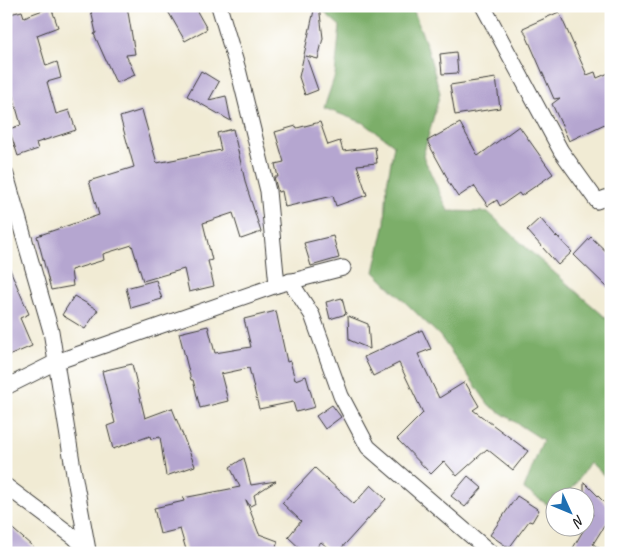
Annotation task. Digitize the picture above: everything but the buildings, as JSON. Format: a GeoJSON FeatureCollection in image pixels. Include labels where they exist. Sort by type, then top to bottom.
{"type":"FeatureCollection","features":[{"type":"Feature","properties":{"kind":"street"},"geometry":{"type":"LineString","coordinates":[[219,6],[239,73],[268,191],[284,283],[312,315],[341,396],[368,447],[491,553]]}},
{"type":"Feature","properties":{"kind":"street"},"geometry":{"type":"LineString","coordinates":[[483,6],[561,151],[597,201],[611,196]]}},
{"type":"Feature","properties":{"kind":"street"},"geometry":{"type":"LineString","coordinates":[[6,175],[51,330],[73,468],[89,552]]}},
{"type":"Feature","properties":{"kind":"street"},"geometry":{"type":"LineString","coordinates":[[6,387],[56,362],[284,283],[343,268]]}},
{"type":"Feature","properties":{"kind":"street"},"geometry":{"type":"LineString","coordinates":[[6,486],[74,538],[89,552]]}},
{"type":"Feature","properties":{"kind":"green space"},"geometry":{"type":"Polygon","coordinates":[[[317,6],[412,6],[427,47],[440,93],[423,156],[448,211],[488,212],[605,317],[611,317],[611,482],[590,462],[574,486],[544,486],[544,502],[524,489],[543,440],[489,405],[440,336],[374,272],[385,223],[387,184],[394,145],[364,123],[324,108],[335,75],[340,26],[317,6]]]}}]}
